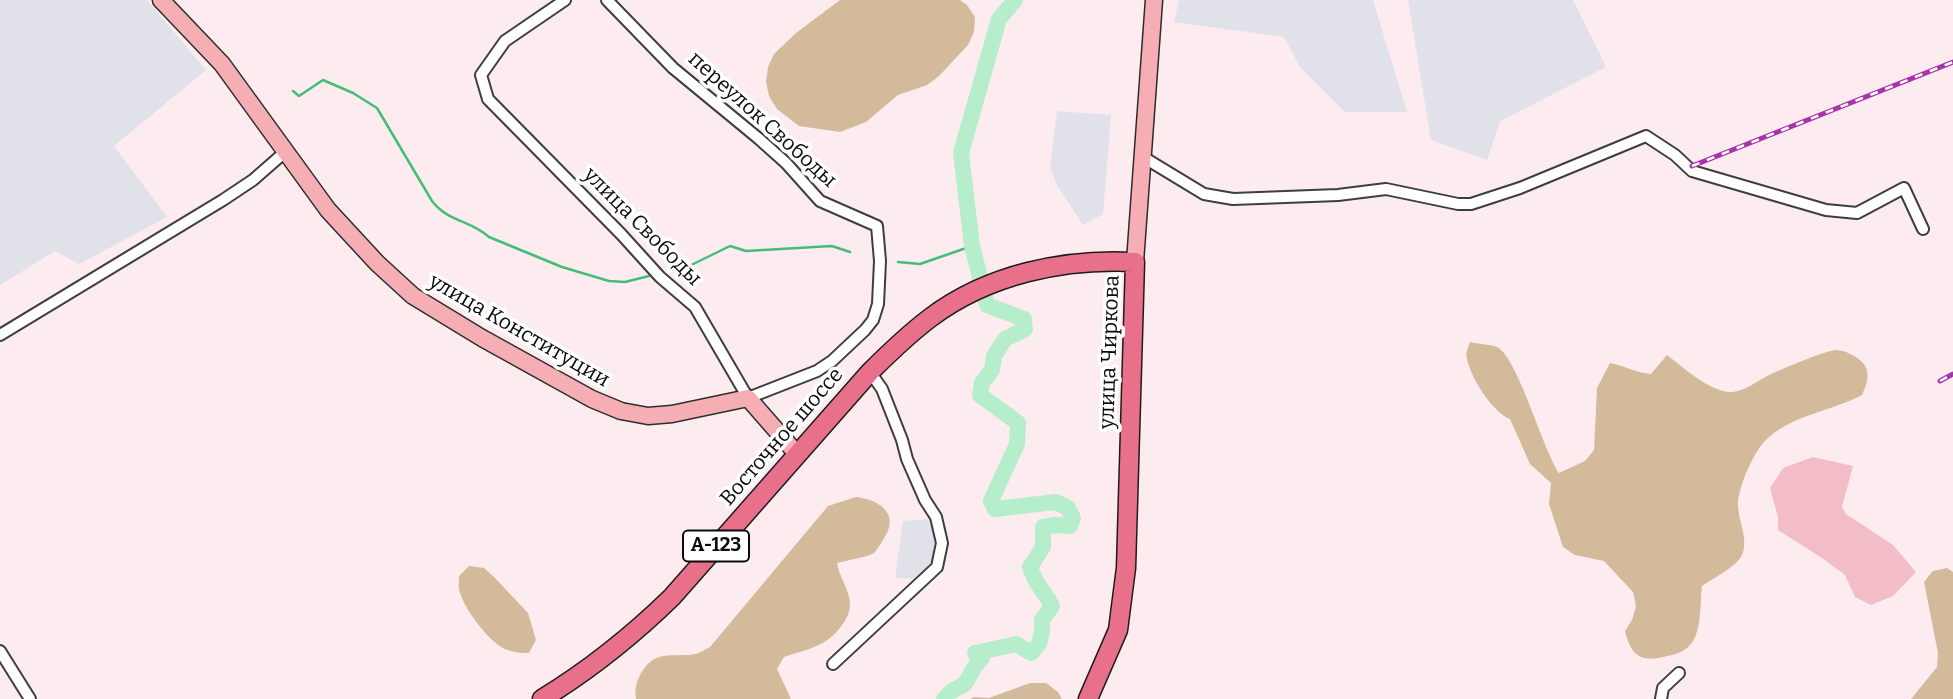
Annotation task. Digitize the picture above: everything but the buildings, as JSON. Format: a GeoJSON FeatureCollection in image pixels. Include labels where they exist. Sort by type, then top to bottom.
{"type":"FeatureCollection","features":[{"type":"Feature","properties":{"kind":"main road","name":"улица Конституции"},"geometry":{"type":"LineString","coordinates":[[161,0],[222,64],[328,210],[377,263],[413,296],[592,399],[621,411],[648,416],[672,414],[748,398]]}},
{"type":"Feature","properties":{"kind":"main road","name":"улица Чиркова"},"geometry":{"type":"LineString","coordinates":[[1088,699],[1118,630],[1124,590],[1135,262],[1154,0]]}},
{"type":"Feature","properties":{"kind":"main road","name":"А-123"},"geometry":{"type":"LineString","coordinates":[[870,372],[932,316],[972,293],[1023,274],[1076,262],[1135,262]]}},
{"type":"Feature","properties":{"kind":"main road","name":"Восточное шоссе"},"geometry":{"type":"LineString","coordinates":[[542,699],[607,656],[649,620],[870,372]]}},
{"type":"Feature","properties":{"kind":"main road"},"geometry":{"type":"LineString","coordinates":[[748,398],[797,454]]}},
{"type":"Feature","properties":{"kind":"street","name":"улица Свободы"},"geometry":{"type":"LineString","coordinates":[[565,0],[505,41],[481,75],[488,99],[660,277],[695,307],[748,398]]}},
{"type":"Feature","properties":{"kind":"street","name":"переулок Свободы"},"geometry":{"type":"LineString","coordinates":[[607,0],[673,68],[786,163],[820,201],[877,226],[880,261],[878,304],[873,320],[832,361],[817,370],[748,398]]}},
{"type":"Feature","properties":{"kind":"street"},"geometry":{"type":"LineString","coordinates":[[1143,157],[1204,194],[1233,199],[1338,195],[1387,189],[1471,204],[1520,188],[1646,136],[1675,155],[1692,171],[1826,210],[1857,213],[1904,188],[1923,229]]}},
{"type":"Feature","properties":{"kind":"street"},"geometry":{"type":"LineString","coordinates":[[0,335],[223,200],[253,180],[285,152]]}},
{"type":"Feature","properties":{"kind":"street"},"geometry":{"type":"LineString","coordinates":[[833,664],[937,567],[942,543],[936,517],[925,500],[881,390],[870,372]]}},
{"type":"Feature","properties":{"kind":"street"},"geometry":{"type":"LineString","coordinates":[[0,651],[30,699]]}},
{"type":"Feature","properties":{"kind":"street"},"geometry":{"type":"LineString","coordinates":[[1661,699],[1663,688],[1679,673]]}},
{"type":"Feature","properties":{"kind":"shaded area"},"geometry":{"type":"Polygon","coordinates":[[[0,0],[147,0],[206,70],[114,146],[167,217],[79,264],[55,251],[0,285],[0,0]]]}},
{"type":"Feature","properties":{"kind":"shaded area"},"geometry":{"type":"Polygon","coordinates":[[[840,0],[960,0],[975,17],[974,32],[968,45],[939,76],[927,85],[898,95],[866,122],[840,132],[799,126],[777,109],[769,96],[766,82],[768,67],[774,54],[796,33],[840,0]]]}},
{"type":"Feature","properties":{"kind":"shaded area"},"geometry":{"type":"Polygon","coordinates":[[[1179,0],[1373,0],[1407,112],[1345,112],[1300,67],[1284,37],[1174,22],[1179,0]]]}},
{"type":"Feature","properties":{"kind":"shaded area"},"geometry":{"type":"Polygon","coordinates":[[[1408,0],[1573,0],[1606,67],[1500,121],[1487,160],[1431,140],[1408,0]]]}},
{"type":"Feature","properties":{"kind":"shaded area"},"geometry":{"type":"Polygon","coordinates":[[[1057,111],[1111,115],[1103,214],[1083,225],[1057,185],[1050,168],[1057,111]]]}},
{"type":"Feature","properties":{"kind":"shaded area"},"geometry":{"type":"Polygon","coordinates":[[[1470,342],[1497,347],[1505,354],[1559,473],[1585,461],[1594,450],[1597,388],[1610,363],[1651,374],[1667,355],[1706,384],[1732,392],[1804,360],[1837,350],[1861,361],[1867,369],[1868,378],[1862,395],[1791,423],[1764,442],[1748,468],[1739,497],[1738,511],[1744,544],[1741,557],[1729,569],[1702,586],[1699,624],[1691,644],[1677,653],[1651,659],[1634,652],[1625,631],[1636,606],[1633,592],[1604,561],[1575,555],[1563,547],[1549,504],[1551,483],[1530,464],[1510,419],[1496,409],[1478,384],[1466,357],[1470,342]]]}},
{"type":"Feature","properties":{"kind":"shaded area"},"geometry":{"type":"Polygon","coordinates":[[[856,497],[873,501],[885,510],[890,523],[888,531],[874,553],[837,563],[850,599],[849,613],[830,638],[784,657],[777,669],[791,699],[636,699],[637,682],[647,665],[659,657],[695,654],[710,647],[828,506],[856,497]]]}},
{"type":"Feature","properties":{"kind":"shaded area"},"geometry":{"type":"Polygon","coordinates":[[[931,519],[935,524],[935,565],[918,579],[895,578],[903,521],[931,519]]]}},
{"type":"Feature","properties":{"kind":"shaded area"},"geometry":{"type":"Polygon","coordinates":[[[469,566],[484,568],[528,613],[536,640],[529,653],[501,647],[489,637],[472,615],[459,591],[459,576],[469,566]]]}},
{"type":"Feature","properties":{"kind":"shaded area"},"geometry":{"type":"Polygon","coordinates":[[[1947,568],[1953,572],[1953,699],[1911,699],[1937,667],[1938,653],[1924,582],[1933,571],[1947,568]]]}},
{"type":"Feature","properties":{"kind":"shaded area"},"geometry":{"type":"Polygon","coordinates":[[[1030,683],[1046,683],[1058,692],[1062,699],[970,699],[989,698],[1030,683]]]}},
{"type":"Feature","properties":{"kind":"sand"},"geometry":{"type":"Polygon","coordinates":[[[1813,457],[1853,466],[1842,507],[1846,514],[1893,545],[1916,572],[1893,596],[1871,605],[1855,597],[1845,575],[1778,530],[1778,517],[1770,488],[1783,468],[1813,457]]]}},
{"type":"Feature","properties":{"kind":"waterway"},"geometry":{"type":"LineString","coordinates":[[981,281],[972,246],[961,153],[999,19],[1015,0]]}},
{"type":"Feature","properties":{"kind":"waterway"},"geometry":{"type":"LineString","coordinates":[[293,91],[299,96],[323,80],[353,93],[377,108],[438,208],[489,237],[562,267],[609,281],[625,282],[649,276]]}},
{"type":"Feature","properties":{"kind":"waterway"},"geometry":{"type":"LineString","coordinates":[[679,271],[730,246],[746,251],[832,246],[850,252]]}},
{"type":"Feature","properties":{"kind":"waterway"},"geometry":{"type":"LineString","coordinates":[[898,262],[920,264],[972,246]]}},
{"type":"Feature","properties":{"kind":"waterway"},"geometry":{"type":"LineString","coordinates":[[944,699],[965,684],[982,658],[975,653],[1016,644],[1031,653],[1039,644],[1042,620],[1052,606],[1030,567],[1043,547],[1043,527],[1070,526],[1073,518],[1068,508],[1056,502],[995,509],[991,501],[1017,444],[1018,423],[980,395],[982,383],[992,370],[994,356],[1005,339],[1025,329],[1024,319],[987,305],[985,297]]}},
{"type":"Feature","properties":{"kind":"railway"},"geometry":{"type":"LineString","coordinates":[[1692,166],[1953,62]]}},
{"type":"Feature","properties":{"kind":"railway"},"geometry":{"type":"LineString","coordinates":[[1940,381],[1953,374]]}}]}
